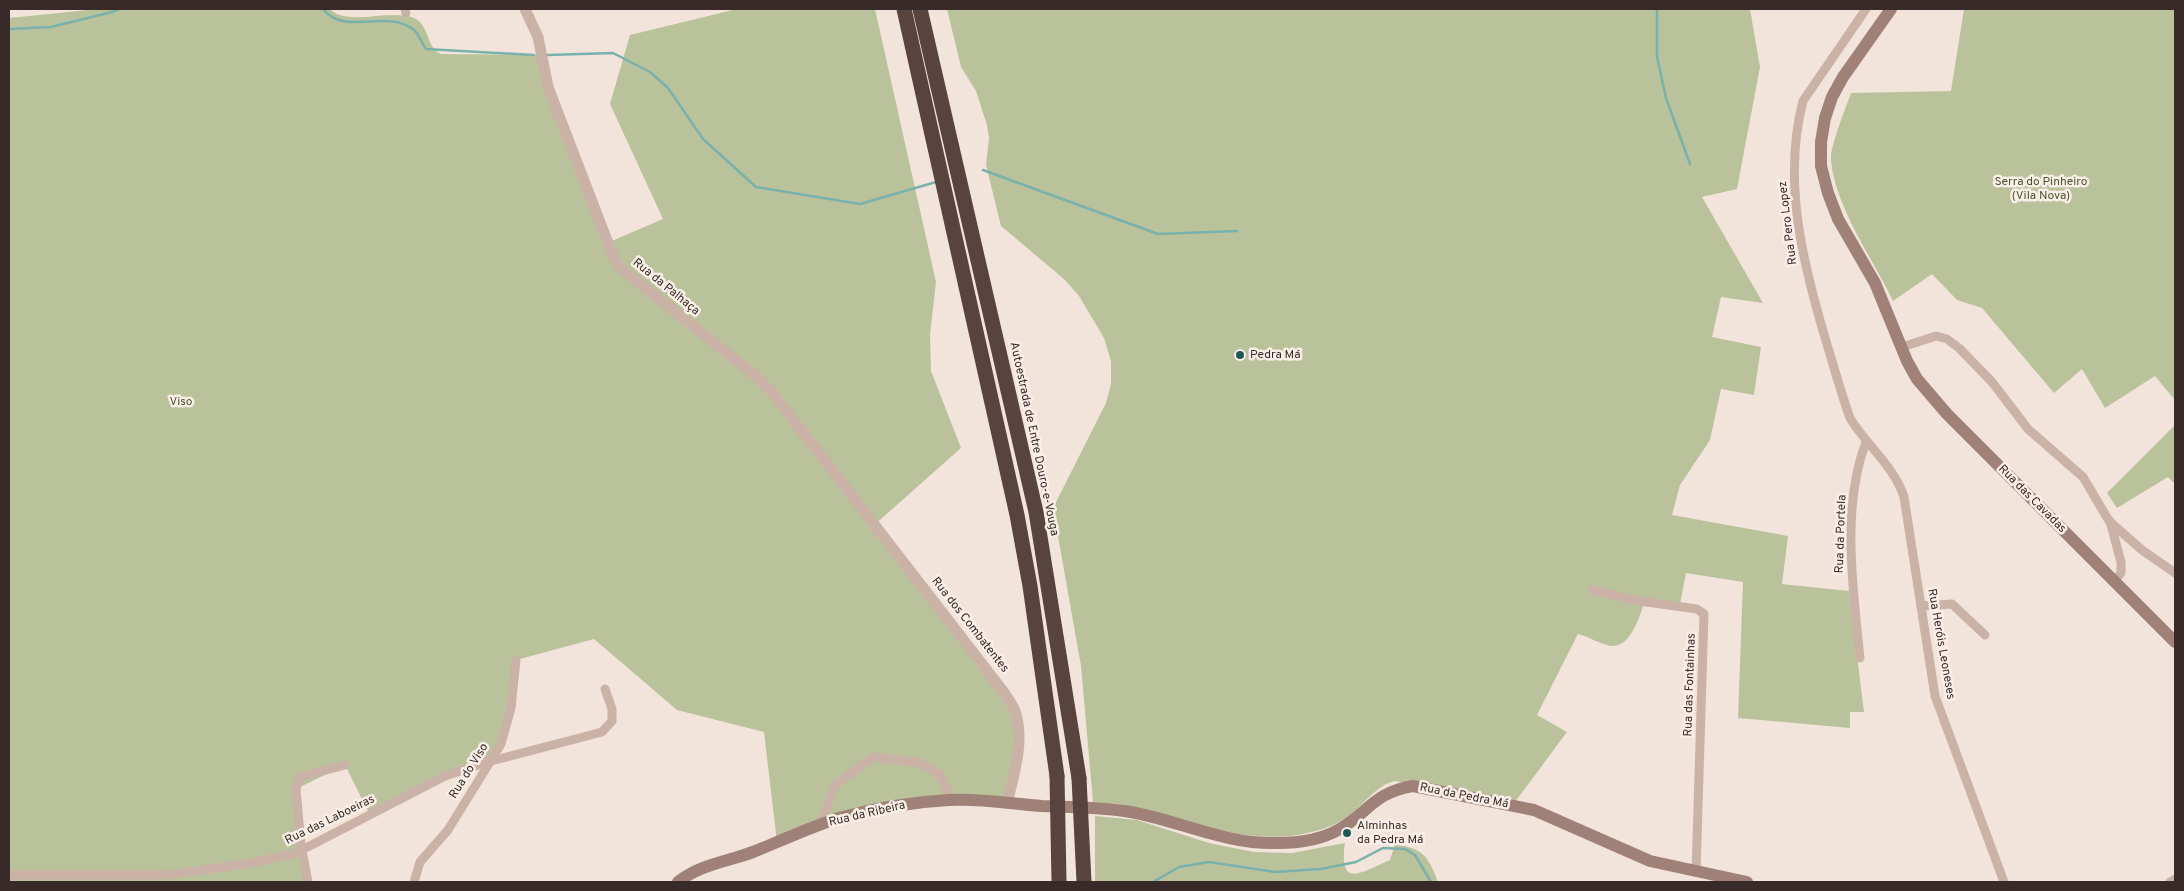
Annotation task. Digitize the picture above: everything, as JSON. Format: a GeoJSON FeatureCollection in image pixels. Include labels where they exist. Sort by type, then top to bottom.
{"type":"FeatureCollection","features":[{"type":"Feature","properties":{"kind":"highway"},"geometry":{"type":"LineString","coordinates":[[904,9],[1017,514],[1030,586],[1057,776],[1059,882]]}},
{"type":"Feature","properties":{"kind":"highway","name":"Autoestrada de Entre Douro-e-Vouga"},"geometry":{"type":"LineString","coordinates":[[920,9],[1036,512],[1079,778],[1084,882]]}},
{"type":"Feature","properties":{"kind":"main road","name":"Rua das Cavadas"},"geometry":{"type":"LineString","coordinates":[[1891,9],[1843,77],[1832,96],[1825,118],[1821,142],[1822,166],[1828,193],[1838,219],[1875,283],[1917,379],[1931,396],[2175,642]]}},
{"type":"Feature","properties":{"kind":"main road","name":"Rua da Pedra Má"},"geometry":{"type":"LineString","coordinates":[[1007,803],[1130,812],[1225,837],[1264,844],[1306,841],[1327,835],[1349,823],[1380,796],[1396,789],[1413,786],[1534,810],[1634,856],[1696,872],[1747,882]]}},
{"type":"Feature","properties":{"kind":"main road","name":"Rua da Ribeira"},"geometry":{"type":"LineString","coordinates":[[678,882],[709,864],[747,854],[838,818],[893,805],[951,800],[1007,803]]}},
{"type":"Feature","properties":{"kind":"street","name":"Rua da Palhaça"},"geometry":{"type":"LineString","coordinates":[[525,9],[538,37],[548,87],[613,256],[619,267],[753,374],[771,391],[843,484]]}},
{"type":"Feature","properties":{"kind":"street","name":"Rua Pero Lopez"},"geometry":{"type":"LineString","coordinates":[[1866,9],[1803,101],[1799,117],[1794,188],[1806,274],[1845,404],[1850,418],[1866,442]]}},
{"type":"Feature","properties":{"kind":"street"},"geometry":{"type":"LineString","coordinates":[[1902,347],[1936,336],[1947,338],[1992,382],[2020,421],[2083,477],[2110,521],[2142,550],[2175,573]]}},
{"type":"Feature","properties":{"kind":"street","name":"Rua Heróis Leoneses"},"geometry":{"type":"LineString","coordinates":[[1866,442],[1890,470],[1902,490],[1935,696],[2004,882]]}},
{"type":"Feature","properties":{"kind":"street","name":"Rua da Portela"},"geometry":{"type":"LineString","coordinates":[[1860,658],[1850,564],[1858,462],[1866,442]]}},
{"type":"Feature","properties":{"kind":"street","name":"Rua dos Combatentes"},"geometry":{"type":"LineString","coordinates":[[843,484],[1003,691],[1015,711],[1019,736],[1017,765],[1007,803]]}},
{"type":"Feature","properties":{"kind":"street"},"geometry":{"type":"LineString","coordinates":[[2110,521],[2121,562],[2121,573],[2114,580]]}},
{"type":"Feature","properties":{"kind":"street","name":"Rua das Fontainhas"},"geometry":{"type":"LineString","coordinates":[[1592,590],[1639,601],[1697,609],[1704,614],[1696,872]]}},
{"type":"Feature","properties":{"kind":"street"},"geometry":{"type":"LineString","coordinates":[[1921,606],[1952,604],[1985,635]]}},
{"type":"Feature","properties":{"kind":"street","name":"Rua do Viso"},"geometry":{"type":"LineString","coordinates":[[414,882],[420,862],[448,830],[501,744],[511,708],[516,660]]}},
{"type":"Feature","properties":{"kind":"street","name":"Rua das Laboeiras"},"geometry":{"type":"LineString","coordinates":[[9,875],[168,875],[251,863],[304,849],[446,776],[491,760],[602,732],[612,721],[612,710],[605,689]]}},
{"type":"Feature","properties":{"kind":"street"},"geometry":{"type":"LineString","coordinates":[[819,826],[836,784],[873,757],[921,763],[940,775],[951,800]]}},
{"type":"Feature","properties":{"kind":"street"},"geometry":{"type":"LineString","coordinates":[[308,882],[304,849],[301,845],[296,789],[300,778],[345,765]]}},
{"type":"Feature","properties":{"kind":"street"},"geometry":{"type":"LineString","coordinates":[[2170,882],[2175,880]]}},
{"type":"Feature","properties":{"kind":"green space","name":"Viso"},"geometry":{"type":"Polygon","coordinates":[[[98,9],[330,9],[347,17],[405,15],[419,21],[433,47],[441,54],[539,55],[607,243],[663,219],[610,104],[630,35],[737,9],[875,9],[936,282],[930,335],[931,371],[961,448],[872,527],[1003,691],[1019,736],[1007,803],[893,805],[777,842],[764,732],[677,710],[594,639],[516,660],[511,708],[491,761],[445,776],[370,815],[345,765],[296,789],[305,882],[9,882],[9,18],[98,9]]]}},
{"type":"Feature","properties":{"kind":"green space"},"geometry":{"type":"Polygon","coordinates":[[[947,9],[1750,9],[1760,67],[1737,189],[1702,197],[1763,303],[1721,297],[1712,337],[1761,347],[1754,395],[1721,389],[1710,440],[1680,485],[1672,515],[1788,536],[1782,584],[1849,591],[1864,712],[1850,712],[1850,728],[1738,718],[1743,582],[1686,573],[1680,604],[1646,599],[1630,636],[1618,645],[1607,645],[1578,634],[1537,715],[1567,732],[1515,802],[1395,781],[1382,787],[1344,819],[1332,825],[1316,831],[1292,836],[1269,837],[1245,835],[1199,825],[1125,805],[1093,802],[1081,666],[1053,508],[1106,403],[1111,384],[1111,361],[1104,338],[1079,296],[1064,279],[1001,226],[986,165],[989,138],[987,125],[976,91],[961,67],[947,9]]]}},
{"type":"Feature","properties":{"kind":"green space","name":"Serra do Pinheiro (Vila Nova)"},"geometry":{"type":"Polygon","coordinates":[[[1964,9],[2175,9],[2175,400],[2155,376],[2105,408],[2082,369],[2054,393],[1982,308],[1957,300],[1932,274],[1893,301],[1856,232],[1839,195],[1834,177],[1831,153],[1851,93],[1951,91],[1964,9]]]}},
{"type":"Feature","properties":{"kind":"green space"},"geometry":{"type":"Polygon","coordinates":[[[2175,425],[2175,484],[2168,477],[2117,508],[2107,493],[2175,425]]]}},
{"type":"Feature","properties":{"kind":"green space"},"geometry":{"type":"Polygon","coordinates":[[[1095,816],[1137,820],[1209,843],[1254,852],[1292,853],[1345,843],[1345,867],[1354,874],[1390,860],[1395,844],[1413,848],[1424,855],[1438,882],[1095,882],[1095,816]]]}},
{"type":"Feature","properties":{"kind":"waterway"},"geometry":{"type":"LineString","coordinates":[[9,29],[51,27],[119,9]]}},
{"type":"Feature","properties":{"kind":"waterway"},"geometry":{"type":"LineString","coordinates":[[323,9],[332,17],[343,21],[391,21],[403,24],[416,32],[426,49],[534,55]]}},
{"type":"Feature","properties":{"kind":"waterway"},"geometry":{"type":"LineString","coordinates":[[1657,9],[1657,57],[1666,98],[1690,164]]}},
{"type":"Feature","properties":{"kind":"waterway"},"geometry":{"type":"LineString","coordinates":[[548,55],[613,53],[650,72],[668,88],[703,139],[756,187],[860,204],[936,182]]}},
{"type":"Feature","properties":{"kind":"waterway"},"geometry":{"type":"LineString","coordinates":[[983,170],[1158,234],[1237,231]]}},
{"type":"Feature","properties":{"kind":"waterway"},"geometry":{"type":"LineString","coordinates":[[1153,882],[1179,867],[1209,862],[1275,872],[1321,869],[1356,862],[1383,848],[1405,849],[1415,855],[1431,882]]}},
{"type":"Feature","properties":{"kind":"place","name":"Pedra Má"},"geometry":{"type":"Point","coordinates":[1240,355]}},
{"type":"Feature","properties":{"kind":"place","name":"Alminhas da Pedra Má"},"geometry":{"type":"Point","coordinates":[1347,833]}}]}
